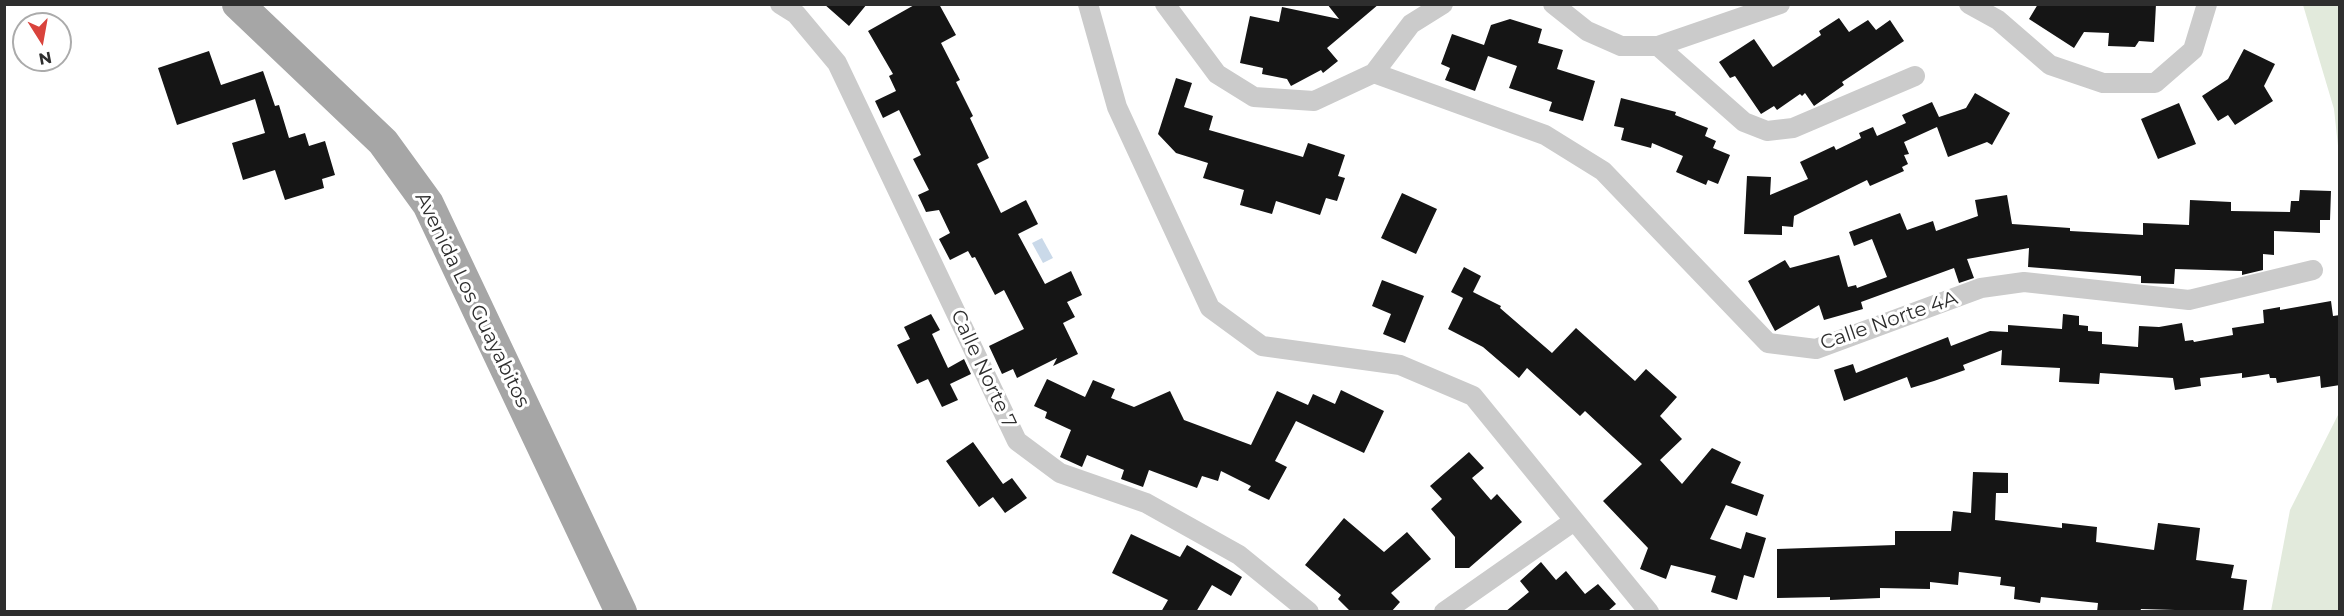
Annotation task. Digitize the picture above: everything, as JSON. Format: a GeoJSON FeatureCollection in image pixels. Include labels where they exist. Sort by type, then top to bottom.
{"type":"FeatureCollection","features":[{"type":"Feature","properties":{"kind":"main road","name":"Avenida Los Guayabitos"},"geometry":{"type":"LineString","coordinates":[[238,4],[383,142],[428,204],[621,612]]}},
{"type":"Feature","properties":{"kind":"street","name":"Calle Norte 7"},"geometry":{"type":"LineString","coordinates":[[780,4],[796,14],[837,63],[1017,441],[1060,473],[1146,503],[1239,555],[1309,612]]}},
{"type":"Feature","properties":{"kind":"street"},"geometry":{"type":"LineString","coordinates":[[1088,4],[1117,107],[1210,308],[1262,346],[1400,365],[1473,396],[1649,612]]}},
{"type":"Feature","properties":{"kind":"street"},"geometry":{"type":"LineString","coordinates":[[1165,4],[1217,74],[1254,97],[1314,101],[1374,73],[1412,24],[1443,4]]}},
{"type":"Feature","properties":{"kind":"street"},"geometry":{"type":"LineString","coordinates":[[1553,4],[1587,31],[1621,46],[1658,46],[1780,4]]}},
{"type":"Feature","properties":{"kind":"street"},"geometry":{"type":"LineString","coordinates":[[1969,4],[1998,20],[2050,65],[2103,83],[2155,84],[2193,50],[2207,4]]}},
{"type":"Feature","properties":{"kind":"street"},"geometry":{"type":"LineString","coordinates":[[1658,46],[1744,122],[1767,131],[1793,128],[1915,76]]}},
{"type":"Feature","properties":{"kind":"street","name":"Calle Norte 4A"},"geometry":{"type":"LineString","coordinates":[[1374,73],[1545,135],[1603,171],[1768,343],[1816,349],[1981,288],[2024,282],[2189,300],[2313,270]]}},
{"type":"Feature","properties":{"kind":"street"},"geometry":{"type":"LineString","coordinates":[[1444,612],[1574,521]]}},
{"type":"Feature","properties":{"kind":"shaded area"},"geometry":{"type":"Polygon","coordinates":[[[2303,5],[2339,5],[2339,155],[2334,109],[2303,5]]]}},
{"type":"Feature","properties":{"kind":"shaded area"},"geometry":{"type":"Polygon","coordinates":[[[2339,413],[2339,611],[2271,611],[2290,510],[2339,413]]]}},
{"type":"Feature","properties":{"kind":"water"},"geometry":{"type":"Polygon","coordinates":[[[1042,238],[1053,258],[1043,263],[1032,243],[1042,238]]]}},
{"type":"Feature","properties":{"kind":"building"},"geometry":{"type":"Polygon","coordinates":[[[824,4],[867,4],[849,26],[824,4]]]}},
{"type":"Feature","properties":{"kind":"building"},"geometry":{"type":"Polygon","coordinates":[[[916,4],[939,4],[956,35],[941,43],[960,80],[956,82],[973,116],[970,118],[989,158],[977,164],[1001,213],[1026,200],[1038,224],[1018,234],[1045,284],[1071,271],[1082,295],[1067,302],[1075,317],[1063,323],[1078,354],[1053,366],[1057,358],[1017,378],[1013,369],[1002,374],[989,346],[1024,329],[1004,290],[995,295],[975,257],[972,258],[968,251],[950,260],[939,239],[950,233],[939,210],[926,212],[918,195],[929,190],[913,159],[921,155],[899,110],[883,118],[875,101],[896,91],[889,76],[893,74],[868,31],[916,4]]]}},
{"type":"Feature","properties":{"kind":"building"},"geometry":{"type":"Polygon","coordinates":[[[1327,4],[1379,4],[1327,48],[1338,61],[1323,73],[1321,70],[1291,86],[1287,79],[1262,74],[1263,68],[1240,63],[1250,16],[1279,22],[1282,7],[1339,19],[1327,4]]]}},
{"type":"Feature","properties":{"kind":"building"},"geometry":{"type":"Polygon","coordinates":[[[2038,4],[2156,4],[2154,42],[2139,41],[2135,47],[2108,46],[2109,33],[2084,32],[2074,48],[2029,19],[2038,4]]]}},
{"type":"Feature","properties":{"kind":"building"},"geometry":{"type":"Polygon","coordinates":[[[1839,18],[1849,32],[1868,20],[1876,30],[1890,20],[1904,41],[1842,82],[1844,85],[1814,106],[1805,93],[1777,110],[1774,106],[1761,114],[1735,76],[1730,78],[1719,62],[1754,39],[1773,67],[1821,35],[1819,31],[1839,18]]]}},
{"type":"Feature","properties":{"kind":"building"},"geometry":{"type":"Polygon","coordinates":[[[1510,19],[1542,29],[1538,43],[1563,50],[1557,69],[1595,81],[1583,121],[1549,111],[1552,102],[1509,88],[1517,66],[1488,56],[1475,91],[1445,80],[1450,68],[1441,64],[1452,34],[1484,45],[1491,25],[1510,19]]]}},
{"type":"Feature","properties":{"kind":"building"},"geometry":{"type":"Polygon","coordinates":[[[2244,49],[2275,64],[2264,86],[2273,101],[2235,125],[2228,115],[2218,121],[2202,96],[2228,79],[2244,49]]]}},
{"type":"Feature","properties":{"kind":"building"},"geometry":{"type":"Polygon","coordinates":[[[209,51],[221,85],[263,71],[275,106],[279,105],[289,138],[305,133],[309,146],[325,141],[335,175],[322,179],[324,188],[285,200],[275,170],[243,180],[232,143],[265,133],[255,99],[177,125],[158,68],[209,51]]]}},
{"type":"Feature","properties":{"kind":"building"},"geometry":{"type":"Polygon","coordinates":[[[1176,78],[1192,83],[1184,107],[1213,116],[1209,130],[1303,157],[1308,143],[1345,155],[1338,176],[1345,178],[1337,201],[1326,198],[1320,215],[1276,201],[1272,214],[1240,205],[1244,190],[1203,178],[1208,163],[1176,153],[1158,134],[1176,78]]]}},
{"type":"Feature","properties":{"kind":"building"},"geometry":{"type":"Polygon","coordinates":[[[1975,93],[2010,113],[1992,145],[1987,142],[1948,157],[1937,127],[1904,142],[1909,154],[1904,155],[1908,164],[1902,167],[1904,171],[1870,186],[1867,180],[1794,216],[1793,227],[1782,226],[1782,235],[1744,234],[1747,176],[1771,177],[1770,195],[1808,179],[1800,162],[1834,146],[1836,150],[1861,138],[1859,133],[1873,127],[1877,136],[1906,123],[1902,115],[1932,102],[1939,117],[1966,108],[1975,93]]]}},
{"type":"Feature","properties":{"kind":"building"},"geometry":{"type":"Polygon","coordinates":[[[1621,98],[1676,112],[1675,115],[1708,128],[1705,136],[1716,141],[1713,148],[1730,155],[1718,184],[1708,180],[1706,185],[1676,172],[1683,156],[1652,143],[1651,148],[1621,140],[1624,128],[1614,126],[1621,98]]]}},
{"type":"Feature","properties":{"kind":"building"},"geometry":{"type":"Polygon","coordinates":[[[2179,103],[2196,144],[2158,159],[2141,119],[2179,103]]]}},
{"type":"Feature","properties":{"kind":"building"},"geometry":{"type":"Polygon","coordinates":[[[2300,190],[2331,191],[2330,220],[2320,220],[2320,233],[2274,231],[2274,255],[2263,254],[2263,270],[2242,275],[2242,271],[2175,269],[2174,284],[2141,283],[2141,276],[2028,267],[2029,248],[1967,259],[1974,278],[1959,283],[1954,268],[1861,302],[1863,309],[1824,320],[1819,305],[1775,331],[1748,281],[1785,260],[1790,268],[1839,255],[1848,287],[1856,285],[1857,288],[1887,277],[1872,239],[1854,246],[1849,232],[1900,213],[1907,230],[1933,221],[1936,231],[1978,216],[1975,200],[2007,195],[2012,224],[2070,228],[2070,231],[2143,235],[2143,223],[2189,225],[2190,200],[2231,202],[2231,211],[2290,212],[2291,201],[2299,201],[2300,190]]]}},
{"type":"Feature","properties":{"kind":"building"},"geometry":{"type":"Polygon","coordinates":[[[1402,193],[1437,209],[1416,254],[1381,238],[1402,193]]]}},
{"type":"Feature","properties":{"kind":"building"},"geometry":{"type":"Polygon","coordinates":[[[1464,267],[1481,276],[1473,292],[1501,306],[1500,308],[1552,353],[1576,328],[1635,381],[1646,369],[1677,397],[1660,416],[1682,439],[1660,460],[1682,484],[1712,448],[1741,462],[1731,483],[1764,495],[1757,516],[1726,505],[1710,539],[1741,549],[1746,532],[1766,538],[1754,578],[1744,575],[1737,600],[1711,592],[1716,576],[1671,565],[1666,579],[1640,569],[1648,548],[1603,501],[1642,464],[1585,411],[1580,416],[1527,368],[1519,378],[1483,347],[1448,329],[1463,298],[1451,292],[1464,267]]]}},
{"type":"Feature","properties":{"kind":"building"},"geometry":{"type":"Polygon","coordinates":[[[1382,280],[1424,296],[1405,343],[1383,334],[1391,314],[1372,306],[1382,280]]]}},
{"type":"Feature","properties":{"kind":"building"},"geometry":{"type":"Polygon","coordinates":[[[2331,301],[2333,316],[2340,315],[2340,385],[2321,388],[2320,376],[2277,383],[2276,378],[2270,378],[2269,374],[2242,378],[2242,373],[2200,378],[2201,386],[2175,390],[2173,378],[2100,373],[2099,384],[2059,382],[2060,368],[2001,365],[2002,350],[1963,365],[1965,370],[1934,381],[1911,388],[1907,377],[1844,401],[1834,370],[1853,364],[1856,373],[1948,337],[1951,346],[1990,331],[2008,332],[2008,325],[2062,329],[2063,314],[2079,316],[2079,325],[2088,326],[2088,331],[2102,332],[2102,344],[2138,347],[2139,326],[2159,327],[2182,323],[2185,341],[2193,340],[2194,342],[2233,335],[2232,328],[2264,323],[2263,310],[2280,307],[2280,310],[2331,301]]]}},
{"type":"Feature","properties":{"kind":"building"},"geometry":{"type":"Polygon","coordinates":[[[931,314],[940,330],[932,334],[948,368],[964,359],[971,374],[950,384],[958,400],[942,407],[928,379],[917,384],[897,345],[910,339],[904,327],[931,314]]]}},
{"type":"Feature","properties":{"kind":"building"},"geometry":{"type":"Polygon","coordinates":[[[1047,379],[1085,397],[1093,380],[1115,389],[1111,398],[1134,407],[1170,391],[1184,420],[1251,445],[1277,391],[1308,405],[1313,394],[1335,404],[1341,390],[1384,411],[1364,453],[1296,421],[1275,461],[1287,467],[1269,500],[1248,490],[1251,486],[1221,471],[1218,481],[1202,476],[1197,488],[1149,470],[1143,487],[1121,479],[1124,470],[1087,455],[1082,467],[1060,457],[1071,430],[1045,418],[1047,412],[1034,406],[1047,379]]]}},
{"type":"Feature","properties":{"kind":"building"},"geometry":{"type":"Polygon","coordinates":[[[973,442],[1003,484],[1012,478],[1027,498],[1005,513],[993,497],[979,507],[946,461],[973,442]]]}},
{"type":"Feature","properties":{"kind":"building"},"geometry":{"type":"Polygon","coordinates":[[[1469,452],[1484,468],[1472,478],[1491,500],[1497,494],[1522,522],[1469,568],[1455,568],[1455,537],[1431,509],[1442,499],[1430,486],[1469,452]]]}},
{"type":"Feature","properties":{"kind":"building"},"geometry":{"type":"Polygon","coordinates":[[[1973,472],[2008,473],[2008,493],[1996,493],[1995,520],[2062,528],[2062,523],[2097,527],[2096,542],[2154,550],[2158,523],[2200,528],[2196,560],[2234,565],[2231,578],[2247,580],[2243,612],[2141,609],[2140,612],[2097,612],[2098,603],[2041,597],[2040,603],[2014,599],[2015,587],[2000,585],[2001,577],[1959,572],[1958,585],[1930,582],[1930,589],[1880,588],[1880,598],[1830,600],[1830,597],[1777,598],[1777,549],[1895,545],[1895,531],[1951,531],[1953,511],[1971,513],[1973,472]]]}},
{"type":"Feature","properties":{"kind":"building"},"geometry":{"type":"Polygon","coordinates":[[[1344,518],[1384,552],[1407,532],[1431,559],[1391,593],[1400,602],[1391,612],[1351,612],[1338,599],[1341,595],[1305,565],[1344,518]]]}},
{"type":"Feature","properties":{"kind":"building"},"geometry":{"type":"Polygon","coordinates":[[[1131,534],[1180,557],[1187,545],[1242,577],[1231,596],[1212,585],[1196,612],[1161,612],[1168,600],[1112,573],[1131,534]]]}},
{"type":"Feature","properties":{"kind":"building"},"geometry":{"type":"Polygon","coordinates":[[[1541,562],[1556,580],[1566,571],[1585,594],[1598,584],[1616,604],[1607,612],[1505,612],[1529,592],[1520,581],[1541,562]]]}}]}
